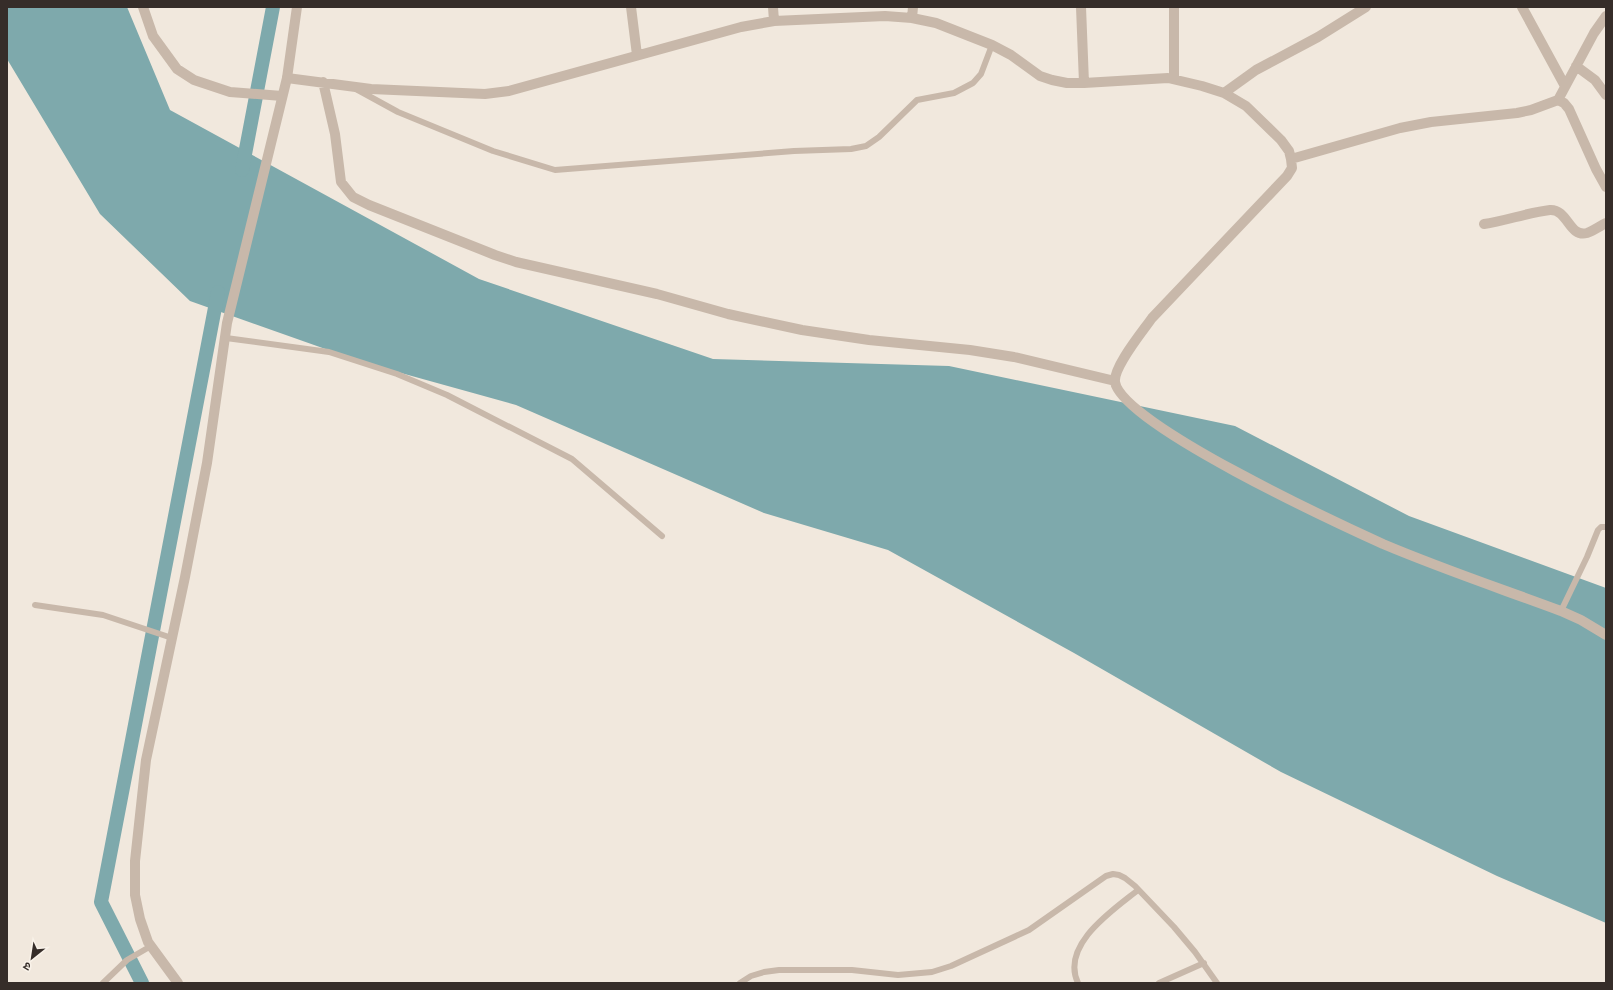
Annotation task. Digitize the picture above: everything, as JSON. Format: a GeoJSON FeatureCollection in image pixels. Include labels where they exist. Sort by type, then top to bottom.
{"type":"FeatureCollection","features":[{"type":"Feature","properties":{"kind":"street"},"geometry":{"type":"LineString","coordinates":[[143,7],[153,36],[177,69],[194,80],[230,92],[281,98]]}},
{"type":"Feature","properties":{"kind":"street"},"geometry":{"type":"LineString","coordinates":[[178,983],[147,948],[135,895],[135,861],[146,760],[207,463],[227,323],[286,78],[297,7]]}},
{"type":"Feature","properties":{"kind":"street"},"geometry":{"type":"LineString","coordinates":[[631,7],[637,55]]}},
{"type":"Feature","properties":{"kind":"street"},"geometry":{"type":"LineString","coordinates":[[773,7],[774,21]]}},
{"type":"Feature","properties":{"kind":"street"},"geometry":{"type":"LineString","coordinates":[[912,18],[914,7]]}},
{"type":"Feature","properties":{"kind":"street"},"geometry":{"type":"LineString","coordinates":[[1081,7],[1084,83]]}},
{"type":"Feature","properties":{"kind":"street"},"geometry":{"type":"LineString","coordinates":[[1174,7],[1174,79]]}},
{"type":"Feature","properties":{"kind":"street"},"geometry":{"type":"LineString","coordinates":[[1224,93],[1256,70],[1318,37],[1366,7]]}},
{"type":"Feature","properties":{"kind":"street"},"geometry":{"type":"LineString","coordinates":[[1522,7],[1565,86]]}},
{"type":"Feature","properties":{"kind":"street"},"geometry":{"type":"LineString","coordinates":[[286,78],[371,89],[486,94],[509,91],[741,27],[774,21],[885,16],[912,18],[936,23],[992,45],[1011,55],[1040,76],[1067,83],[1168,78],[1224,93],[1246,106],[1262,121],[1289,151],[1292,168],[1287,176],[1152,318],[1121,364],[1115,381],[1121,395],[1138,411],[1200,452],[1274,491],[1384,544],[1561,611],[1581,620],[1606,635]]}},
{"type":"Feature","properties":{"kind":"street"},"geometry":{"type":"LineString","coordinates":[[1291,159],[1400,128],[1431,122],[1517,113],[1531,110],[1558,100],[1594,33],[1606,16]]}},
{"type":"Feature","properties":{"kind":"street"},"geometry":{"type":"LineString","coordinates":[[1576,66],[1595,80],[1606,95]]}},
{"type":"Feature","properties":{"kind":"street"},"geometry":{"type":"LineString","coordinates":[[323,82],[335,134],[341,182],[347,191],[353,197],[369,205],[495,255],[516,262],[657,294],[728,314],[802,330],[869,340],[970,350],[1014,357],[1115,381]]}},
{"type":"Feature","properties":{"kind":"street"},"geometry":{"type":"LineString","coordinates":[[1558,100],[1564,103],[1569,109],[1596,169],[1606,187]]}},
{"type":"Feature","properties":{"kind":"street"},"geometry":{"type":"LineString","coordinates":[[1484,224],[1550,210],[1562,214],[1574,230],[1582,234],[1588,233],[1606,223]]}},
{"type":"Feature","properties":{"kind":"lane"},"geometry":{"type":"LineString","coordinates":[[349,86],[398,112],[486,148],[555,170],[794,151],[851,149],[866,146],[879,138],[917,100],[931,96],[954,93],[973,82],[981,74],[992,45]]}},
{"type":"Feature","properties":{"kind":"lane"},"geometry":{"type":"LineString","coordinates":[[226,338],[329,352],[404,377],[448,395],[572,459],[585,468],[662,536]]}},
{"type":"Feature","properties":{"kind":"lane"},"geometry":{"type":"LineString","coordinates":[[1561,611],[1587,557],[1598,530],[1601,527],[1606,527]]}},
{"type":"Feature","properties":{"kind":"lane"},"geometry":{"type":"LineString","coordinates":[[35,605],[91,613],[172,638]]}},
{"type":"Feature","properties":{"kind":"lane"},"geometry":{"type":"LineString","coordinates":[[740,983],[758,974],[779,970],[852,970],[898,975],[932,972],[951,966],[1029,930],[1106,876],[1113,874],[1125,878],[1174,927],[1204,963],[1218,983]]}},
{"type":"Feature","properties":{"kind":"lane"},"geometry":{"type":"LineString","coordinates":[[1078,983],[1074,961],[1083,941],[1106,915],[1138,890]]}},
{"type":"Feature","properties":{"kind":"lane"},"geometry":{"type":"LineString","coordinates":[[103,983],[127,960],[147,948]]}},
{"type":"Feature","properties":{"kind":"lane"},"geometry":{"type":"LineString","coordinates":[[1159,983],[1204,963]]}},
{"type":"Feature","properties":{"kind":"water"},"geometry":{"type":"Polygon","coordinates":[[[7,7],[127,7],[170,110],[479,279],[713,359],[949,366],[1235,426],[1409,516],[1606,588],[1606,923],[1497,876],[1281,772],[1074,653],[888,550],[764,513],[516,405],[365,363],[190,301],[100,214],[7,59],[7,7]]]}},
{"type":"Feature","properties":{"kind":"waterway"},"geometry":{"type":"LineString","coordinates":[[242,170],[273,7]]}},
{"type":"Feature","properties":{"kind":"waterway"},"geometry":{"type":"LineString","coordinates":[[142,983],[101,902],[218,292]]}}]}
